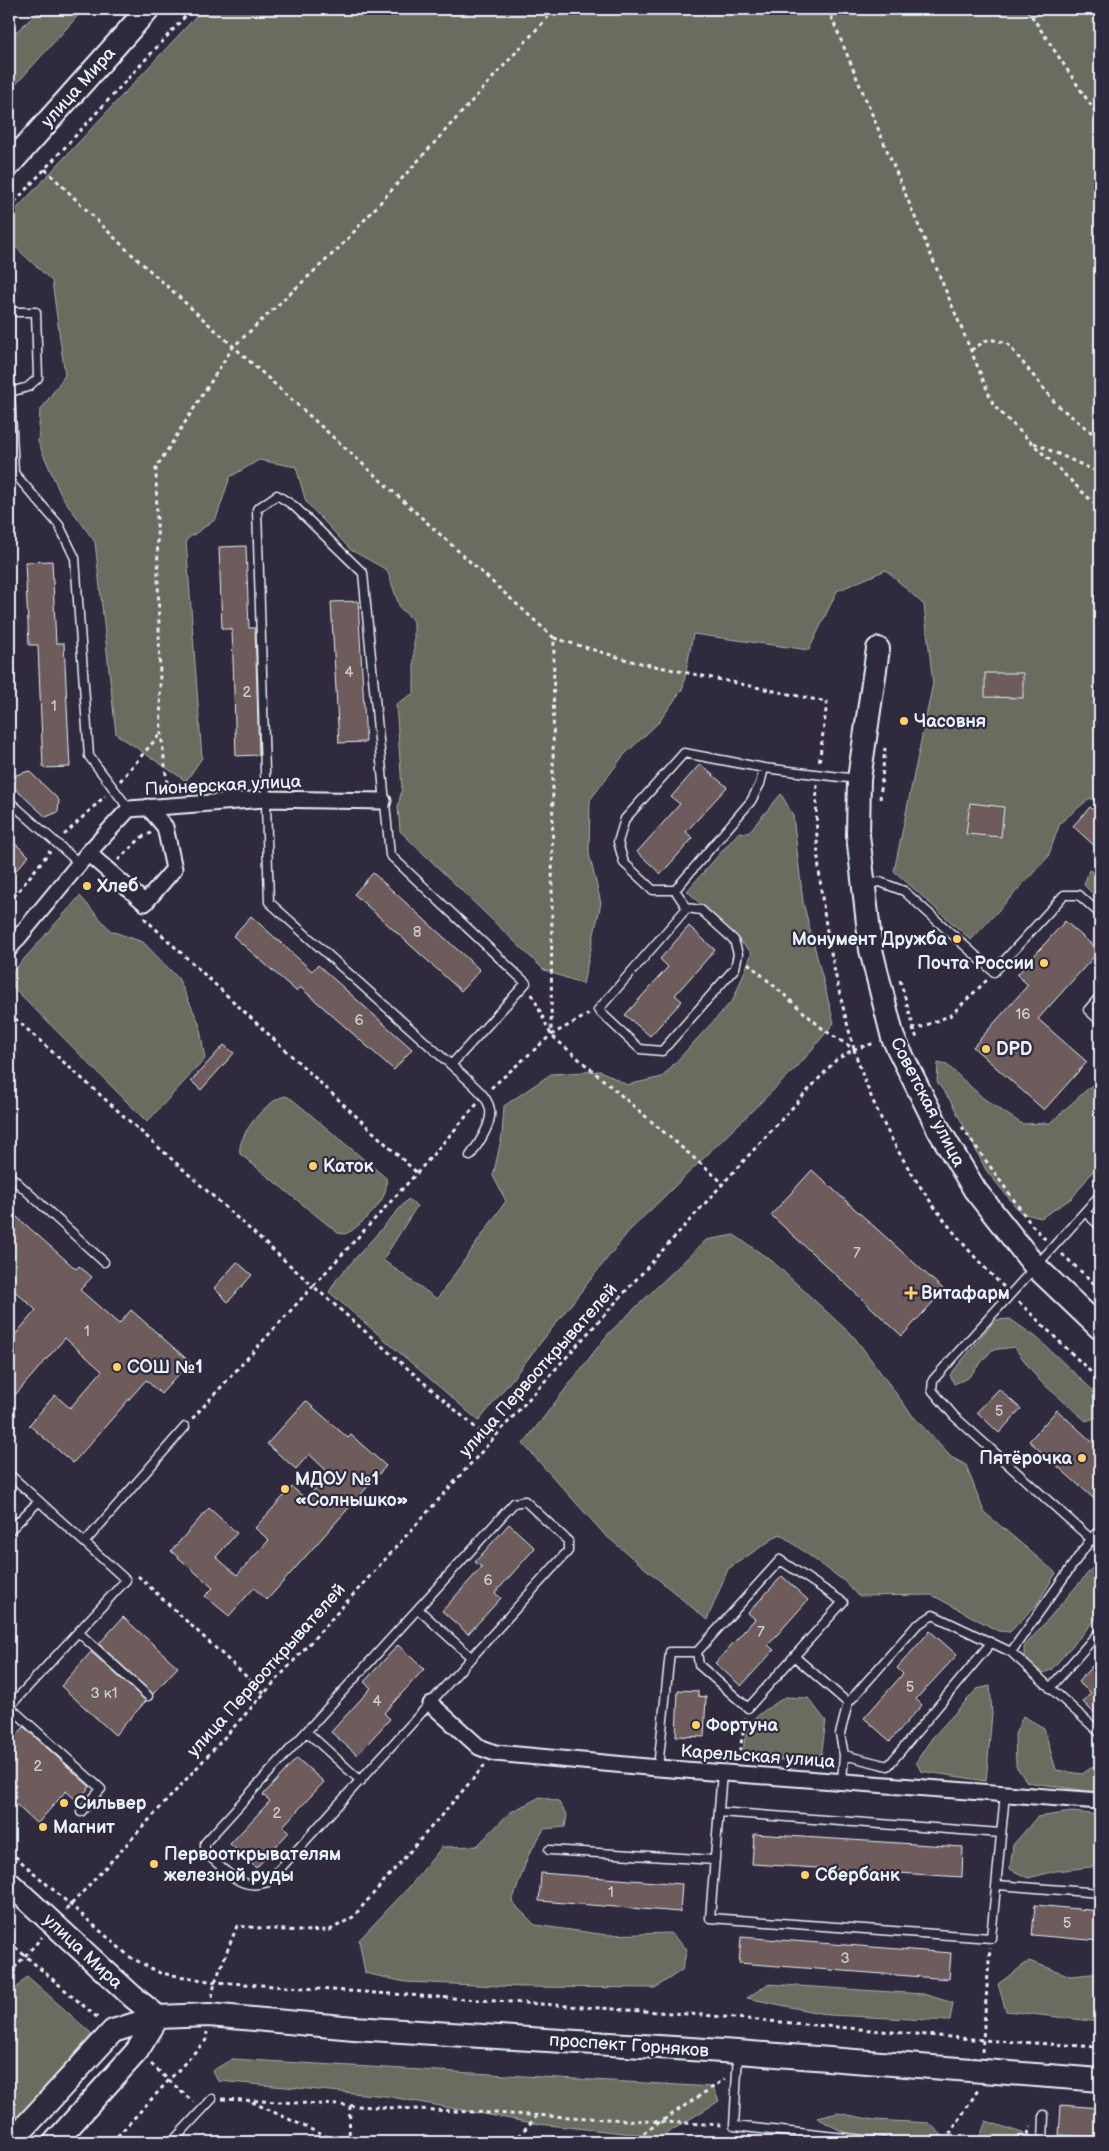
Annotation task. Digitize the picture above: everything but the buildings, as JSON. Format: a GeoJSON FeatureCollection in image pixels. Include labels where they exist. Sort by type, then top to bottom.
{"type":"FeatureCollection","features":[{"type":"Feature","properties":{"kind":"main road","name":"улица Мира"},"geometry":{"type":"LineString","coordinates":[[9,165],[148,9]]}},
{"type":"Feature","properties":{"kind":"main road","name":"Советская улица"},"geometry":{"type":"LineString","coordinates":[[878,649],[859,779],[858,835],[862,885],[871,950],[904,1034],[938,1130],[975,1190],[1035,1266],[1100,1328]]}},
{"type":"Feature","properties":{"kind":"main road","name":"улица Мира"},"geometry":{"type":"LineString","coordinates":[[9,1883],[133,1997],[158,2017]]}},
{"type":"Feature","properties":{"kind":"main road","name":"проспект Горняков"},"geometry":{"type":"LineString","coordinates":[[11,2142],[114,2031],[158,2017],[209,2016],[738,2062],[1100,2080]]}},
{"type":"Feature","properties":{"kind":"main road"},"geometry":{"type":"LineString","coordinates":[[55,2142],[137,2051],[158,2017]]}},
{"type":"Feature","properties":{"kind":"street","name":"Пионерская улица"},"geometry":{"type":"LineString","coordinates":[[9,949],[84,858],[129,809],[148,806],[265,799],[383,801]]}},
{"type":"Feature","properties":{"kind":"street"},"geometry":{"type":"LineString","coordinates":[[84,858],[121,880],[145,903],[174,869],[165,827],[148,806]]}},
{"type":"Feature","properties":{"kind":"street","name":"Карельская улица"},"geometry":{"type":"LineString","coordinates":[[431,1704],[479,1747],[495,1753],[729,1774],[842,1780],[1100,1801]]}},
{"type":"Feature","properties":{"kind":"lane"},"geometry":{"type":"LineString","coordinates":[[9,312],[36,312],[38,378],[28,387],[10,392]]}},
{"type":"Feature","properties":{"kind":"lane"},"geometry":{"type":"LineString","coordinates":[[9,369],[11,476],[59,525],[75,558],[88,756],[129,809]]}},
{"type":"Feature","properties":{"kind":"lane"},"geometry":{"type":"LineString","coordinates":[[451,1065],[526,983],[390,856],[383,801],[363,572],[294,506],[277,495],[257,509],[269,902],[484,1095],[491,1105],[490,1125],[470,1156]]}},
{"type":"Feature","properties":{"kind":"lane"},"geometry":{"type":"LineString","coordinates":[[764,768],[760,784],[750,801],[675,890],[653,890],[624,863],[618,842],[626,820],[684,753],[764,768],[859,779]]}},
{"type":"Feature","properties":{"kind":"lane"},"geometry":{"type":"LineString","coordinates":[[9,801],[56,843],[84,858]]}},
{"type":"Feature","properties":{"kind":"lane"},"geometry":{"type":"LineString","coordinates":[[862,885],[880,882],[904,891],[994,972],[1064,895],[1079,895],[1100,914]]}},
{"type":"Feature","properties":{"kind":"lane"},"geometry":{"type":"LineString","coordinates":[[675,890],[687,908],[701,910],[734,940],[738,954],[735,968],[662,1051],[640,1049],[598,1010],[687,908]]}},
{"type":"Feature","properties":{"kind":"lane"},"geometry":{"type":"LineString","coordinates":[[1100,996],[1088,1010],[1100,1021]]}},
{"type":"Feature","properties":{"kind":"lane"},"geometry":{"type":"LineString","coordinates":[[9,1175],[104,1262]]}},
{"type":"Feature","properties":{"kind":"lane"},"geometry":{"type":"LineString","coordinates":[[1100,1195],[933,1380],[932,1390],[954,1416],[1100,1544]]}},
{"type":"Feature","properties":{"kind":"lane"},"geometry":{"type":"LineString","coordinates":[[1085,1212],[1100,1226]]}},
{"type":"Feature","properties":{"kind":"lane"},"geometry":{"type":"LineString","coordinates":[[85,1542],[184,1427]]}},
{"type":"Feature","properties":{"kind":"lane"},"geometry":{"type":"LineString","coordinates":[[9,1474],[126,1580],[9,1707],[101,1789],[81,1812]]}},
{"type":"Feature","properties":{"kind":"lane"},"geometry":{"type":"LineString","coordinates":[[9,1531],[39,1501]]}},
{"type":"Feature","properties":{"kind":"lane"},"geometry":{"type":"LineString","coordinates":[[525,1501],[568,1541],[568,1551],[268,1882],[255,1887],[241,1884],[205,1852],[205,1843],[418,1610],[514,1503],[525,1501]]}},
{"type":"Feature","properties":{"kind":"lane"},"geometry":{"type":"LineString","coordinates":[[1011,1652],[1091,1538],[1100,1529]]}},
{"type":"Feature","properties":{"kind":"lane"},"geometry":{"type":"LineString","coordinates":[[658,1768],[670,1652],[697,1652],[780,1560],[844,1602],[748,1708],[699,1665],[697,1652]]}},
{"type":"Feature","properties":{"kind":"lane"},"geometry":{"type":"LineString","coordinates":[[418,1610],[472,1658]]}},
{"type":"Feature","properties":{"kind":"lane"},"geometry":{"type":"LineString","coordinates":[[842,1780],[844,1755],[840,1734],[848,1703],[916,1626],[933,1615],[1011,1652],[1100,1733]]}},
{"type":"Feature","properties":{"kind":"lane"},"geometry":{"type":"LineString","coordinates":[[1050,1688],[1100,1631]]}},
{"type":"Feature","properties":{"kind":"lane"},"geometry":{"type":"LineString","coordinates":[[79,1633],[148,1696]]}},
{"type":"Feature","properties":{"kind":"lane"},"geometry":{"type":"LineString","coordinates":[[844,1755],[888,1766],[991,1643]]}},
{"type":"Feature","properties":{"kind":"lane"},"geometry":{"type":"LineString","coordinates":[[795,1657],[848,1703]]}},
{"type":"Feature","properties":{"kind":"lane"},"geometry":{"type":"LineString","coordinates":[[307,1732],[361,1781]]}},
{"type":"Feature","properties":{"kind":"lane"},"geometry":{"type":"LineString","coordinates":[[729,1774],[719,1812],[710,1918],[991,1938],[1005,1794]]}},
{"type":"Feature","properties":{"kind":"lane"},"geometry":{"type":"LineString","coordinates":[[719,1812],[1001,1834]]}},
{"type":"Feature","properties":{"kind":"lane"},"geometry":{"type":"LineString","coordinates":[[550,1850],[714,1860]]}},
{"type":"Feature","properties":{"kind":"lane"},"geometry":{"type":"LineString","coordinates":[[997,1885],[1100,1893]]}},
{"type":"Feature","properties":{"kind":"lane"},"geometry":{"type":"LineString","coordinates":[[738,2062],[734,2126],[883,2142]]}},
{"type":"Feature","properties":{"kind":"lane"},"geometry":{"type":"LineString","coordinates":[[172,2142],[212,2099]]}},
{"type":"Feature","properties":{"kind":"lane"},"geometry":{"type":"LineString","coordinates":[[1043,2142],[1044,2115]]}},
{"type":"Feature","properties":{"kind":"path"},"geometry":{"type":"LineString","coordinates":[[9,208],[192,9]]}},
{"type":"Feature","properties":{"kind":"path"},"geometry":{"type":"LineString","coordinates":[[169,805],[161,733],[156,468],[233,347],[341,246],[555,9]]}},
{"type":"Feature","properties":{"kind":"path"},"geometry":{"type":"LineString","coordinates":[[828,9],[994,406],[1100,509]]}},
{"type":"Feature","properties":{"kind":"path"},"geometry":{"type":"LineString","coordinates":[[1027,9],[1100,119]]}},
{"type":"Feature","properties":{"kind":"path"},"geometry":{"type":"LineString","coordinates":[[44,169],[125,248],[554,638],[631,661],[827,702],[817,774],[815,830],[824,923],[838,993],[863,1080],[893,1144],[930,1198],[982,1266],[1100,1381]]}},
{"type":"Feature","properties":{"kind":"path"},"geometry":{"type":"LineString","coordinates":[[971,350],[989,339],[1007,343],[1057,406],[1100,440]]}},
{"type":"Feature","properties":{"kind":"path"},"geometry":{"type":"LineString","coordinates":[[1031,442],[1100,473]]}},
{"type":"Feature","properties":{"kind":"path"},"geometry":{"type":"LineString","coordinates":[[551,1035],[554,638]]}},
{"type":"Feature","properties":{"kind":"path"},"geometry":{"type":"LineString","coordinates":[[9,903],[56,843],[114,788],[161,733]]}},
{"type":"Feature","properties":{"kind":"path"},"geometry":{"type":"LineString","coordinates":[[880,800],[886,741]]}},
{"type":"Feature","properties":{"kind":"path"},"geometry":{"type":"LineString","coordinates":[[121,880],[117,861],[142,837],[165,827]]}},
{"type":"Feature","properties":{"kind":"path"},"geometry":{"type":"LineString","coordinates":[[139,913],[417,1173]]}},
{"type":"Feature","properties":{"kind":"path"},"geometry":{"type":"LineString","coordinates":[[755,969],[824,1030],[854,1049]]}},
{"type":"Feature","properties":{"kind":"path","name":"улица Первооткрывателей"},"geometry":{"type":"LineString","coordinates":[[9,1974],[836,1060],[854,1049],[904,1034],[951,1015],[994,972]]}},
{"type":"Feature","properties":{"kind":"path"},"geometry":{"type":"LineString","coordinates":[[899,975],[904,1034],[919,1044]]}},
{"type":"Feature","properties":{"kind":"path"},"geometry":{"type":"LineString","coordinates":[[526,983],[551,1035],[723,1183]]}},
{"type":"Feature","properties":{"kind":"path"},"geometry":{"type":"LineString","coordinates":[[184,1427],[417,1173],[484,1095],[551,1035],[598,1010]]}},
{"type":"Feature","properties":{"kind":"path"},"geometry":{"type":"LineString","coordinates":[[9,1013],[314,1286],[492,1442]]}},
{"type":"Feature","properties":{"kind":"path"},"geometry":{"type":"LineString","coordinates":[[957,1120],[1030,1224],[1100,1289]]}},
{"type":"Feature","properties":{"kind":"path"},"geometry":{"type":"LineString","coordinates":[[729,1774],[748,1708]]}},
{"type":"Feature","properties":{"kind":"path"},"geometry":{"type":"LineString","coordinates":[[112,2142],[206,2040],[215,1982],[237,1926],[298,1931],[330,1930],[353,1917],[495,1753]]}},
{"type":"Feature","properties":{"kind":"path"},"geometry":{"type":"LineString","coordinates":[[9,1852],[130,1957],[160,1973],[215,1982],[702,2015],[983,2040],[1100,2047]]}},
{"type":"Feature","properties":{"kind":"path"},"geometry":{"type":"LineString","coordinates":[[983,2040],[991,1938]]}},
{"type":"Feature","properties":{"kind":"path"},"geometry":{"type":"LineString","coordinates":[[630,2142],[661,2122],[738,2062]]}},
{"type":"Feature","properties":{"kind":"path"},"geometry":{"type":"LineString","coordinates":[[948,2142],[948,2137],[979,2088],[970,2087]]}},
{"type":"Feature","properties":{"kind":"path"},"geometry":{"type":"LineString","coordinates":[[187,2109],[197,2098],[734,2126]]}},
{"type":"Feature","properties":{"kind":"path"},"geometry":{"type":"LineString","coordinates":[[249,2101],[338,2142]]}},
{"type":"Feature","properties":{"kind":"path"},"geometry":{"type":"LineString","coordinates":[[349,2142],[350,2106]]}},
{"type":"Feature","properties":{"kind":"path"},"geometry":{"type":"LineString","coordinates":[[513,2142],[537,2116]]}},
{"type":"Feature","properties":{"kind":"green space"},"geometry":{"type":"Polygon","coordinates":[[[42,9],[84,9],[9,92],[9,38],[42,9]]]}},
{"type":"Feature","properties":{"kind":"green space"},"geometry":{"type":"Polygon","coordinates":[[[203,9],[1100,9],[1100,805],[1090,798],[1060,823],[1048,857],[971,940],[894,871],[933,683],[924,605],[886,570],[837,591],[809,650],[693,634],[683,688],[659,722],[624,755],[590,800],[589,854],[601,903],[583,984],[544,970],[400,831],[398,807],[402,788],[396,704],[414,693],[414,621],[400,608],[387,570],[351,550],[306,502],[296,467],[259,460],[230,477],[216,519],[186,540],[202,758],[186,781],[116,734],[95,542],[61,495],[38,442],[40,411],[65,375],[52,281],[9,241],[9,217],[203,9]]]}},
{"type":"Feature","properties":{"kind":"green space"},"geometry":{"type":"Polygon","coordinates":[[[781,794],[793,815],[803,902],[834,1023],[800,1064],[628,1232],[479,1421],[329,1292],[337,1279],[408,1199],[417,1206],[383,1260],[437,1299],[506,1201],[493,1176],[502,1136],[504,1106],[551,1074],[601,1071],[627,1085],[662,1077],[733,1000],[752,953],[687,891],[739,832],[748,833],[781,794]]]}},
{"type":"Feature","properties":{"kind":"green space"},"geometry":{"type":"Polygon","coordinates":[[[1089,870],[1100,875],[1100,901],[1084,885],[1089,870]]]}},
{"type":"Feature","properties":{"kind":"green space"},"geometry":{"type":"Polygon","coordinates":[[[80,896],[111,931],[143,942],[178,978],[199,1023],[205,1059],[147,1122],[9,983],[9,976],[80,896]]]}},
{"type":"Feature","properties":{"kind":"green space"},"geometry":{"type":"Polygon","coordinates":[[[938,1063],[947,1065],[983,1098],[1022,1124],[1050,1123],[1092,1085],[1100,1081],[1100,1162],[1072,1198],[1041,1218],[1021,1213],[986,1170],[952,1103],[937,1082],[938,1063]]]}},
{"type":"Feature","properties":{"kind":"green space","name":"Каток"},"geometry":{"type":"Polygon","coordinates":[[[286,1096],[386,1178],[384,1193],[376,1208],[357,1226],[345,1234],[338,1233],[240,1154],[240,1146],[248,1128],[262,1110],[279,1098],[286,1096]]]}},
{"type":"Feature","properties":{"kind":"green space"},"geometry":{"type":"Polygon","coordinates":[[[734,1235],[772,1261],[855,1338],[912,1415],[951,1457],[966,1465],[984,1512],[1056,1573],[1037,1604],[1010,1632],[998,1631],[932,1595],[858,1596],[844,1581],[780,1534],[728,1569],[707,1620],[605,1535],[523,1444],[608,1334],[706,1240],[734,1235]]]}},
{"type":"Feature","properties":{"kind":"green space"},"geometry":{"type":"Polygon","coordinates":[[[1010,1319],[1036,1337],[1100,1397],[1100,1416],[1086,1421],[1039,1380],[1014,1347],[992,1350],[968,1378],[954,1384],[950,1375],[995,1320],[1010,1319]]]}},
{"type":"Feature","properties":{"kind":"green space"},"geometry":{"type":"Polygon","coordinates":[[[1100,1559],[1100,1614],[1051,1670],[1041,1674],[1024,1659],[1024,1647],[1100,1559]]]}},
{"type":"Feature","properties":{"kind":"green space"},"geometry":{"type":"Polygon","coordinates":[[[990,1686],[992,1714],[986,1781],[921,1771],[916,1762],[932,1738],[977,1689],[990,1686]]]}},
{"type":"Feature","properties":{"kind":"green space"},"geometry":{"type":"Polygon","coordinates":[[[785,1697],[808,1698],[826,1721],[821,1757],[805,1763],[743,1755],[746,1733],[754,1719],[785,1697]]]}},
{"type":"Feature","properties":{"kind":"green space"},"geometry":{"type":"Polygon","coordinates":[[[1023,1716],[1044,1728],[1056,1770],[1082,1774],[1100,1762],[1100,1793],[1027,1782],[1016,1766],[1015,1734],[1023,1716]]]}},
{"type":"Feature","properties":{"kind":"green space"},"geometry":{"type":"Polygon","coordinates":[[[540,1797],[558,1801],[567,1815],[565,1827],[544,1829],[528,1856],[512,1902],[535,1925],[607,1935],[670,1933],[687,1949],[682,1970],[655,1988],[522,1987],[405,1982],[365,1973],[359,1940],[410,1886],[442,1847],[477,1846],[509,1813],[540,1797]]]}},
{"type":"Feature","properties":{"kind":"green space"},"geometry":{"type":"Polygon","coordinates":[[[1072,1812],[1100,1815],[1100,1866],[1056,1871],[1028,1878],[1010,1869],[1013,1845],[1037,1817],[1072,1812]]]}},
{"type":"Feature","properties":{"kind":"green space"},"geometry":{"type":"Polygon","coordinates":[[[1029,1961],[1071,1976],[1100,1973],[1100,2022],[1006,2011],[998,1984],[1029,1961]]]}},
{"type":"Feature","properties":{"kind":"green space"},"geometry":{"type":"Polygon","coordinates":[[[27,1976],[92,2034],[9,2128],[9,1997],[27,1976]]]}},
{"type":"Feature","properties":{"kind":"green space"},"geometry":{"type":"Polygon","coordinates":[[[768,1984],[923,1994],[953,2003],[950,2021],[829,2015],[747,1998],[768,1984]]]}},
{"type":"Feature","properties":{"kind":"green space"},"geometry":{"type":"Polygon","coordinates":[[[232,2059],[713,2087],[719,2101],[661,2137],[538,2124],[386,2096],[218,2081],[212,2071],[232,2059]]]}},
{"type":"Feature","properties":{"kind":"green space"},"geometry":{"type":"Polygon","coordinates":[[[838,2113],[874,2120],[929,2123],[944,2137],[931,2142],[920,2142],[892,2137],[875,2139],[857,2137],[817,2118],[838,2113]]]}},
{"type":"Feature","properties":{"kind":"green space"},"geometry":{"type":"Polygon","coordinates":[[[986,2121],[1049,2142],[978,2142],[986,2121]]]}},
{"type":"Feature","properties":{"kind":"place","name":"Часовня"},"geometry":{"type":"Point","coordinates":[904,721]}},
{"type":"Feature","properties":{"kind":"place","name":"Хлеб"},"geometry":{"type":"Point","coordinates":[87,886]}},
{"type":"Feature","properties":{"kind":"place","name":"Монумент Дружба"},"geometry":{"type":"Point","coordinates":[957,939]}},
{"type":"Feature","properties":{"kind":"place","name":"Почта России"},"geometry":{"type":"Point","coordinates":[1044,963]}},
{"type":"Feature","properties":{"kind":"place","name":"DPD"},"geometry":{"type":"Point","coordinates":[986,1049]}},
{"type":"Feature","properties":{"kind":"place","name":"Каток"},"geometry":{"type":"Point","coordinates":[313,1166]}},
{"type":"Feature","properties":{"kind":"place","name":"Витафарм"},"geometry":{"type":"Point","coordinates":[911,1293]}},
{"type":"Feature","properties":{"kind":"place","name":"СОШ №1"},"geometry":{"type":"Point","coordinates":[117,1367]}},
{"type":"Feature","properties":{"kind":"place","name":"Пятёрочка"},"geometry":{"type":"Point","coordinates":[1082,1458]}},
{"type":"Feature","properties":{"kind":"place","name":"МДОУ №1 «Солнышко»"},"geometry":{"type":"Point","coordinates":[285,1489]}},
{"type":"Feature","properties":{"kind":"place","name":"Фортуна"},"geometry":{"type":"Point","coordinates":[696,1725]}},
{"type":"Feature","properties":{"kind":"place","name":"Сильвер"},"geometry":{"type":"Point","coordinates":[64,1803]}},
{"type":"Feature","properties":{"kind":"place","name":"Магнит"},"geometry":{"type":"Point","coordinates":[43,1827]}},
{"type":"Feature","properties":{"kind":"place","name":"Первооткрывателям железной руды"},"geometry":{"type":"Point","coordinates":[154,1864]}},
{"type":"Feature","properties":{"kind":"place","name":"Сбербанк"},"geometry":{"type":"Point","coordinates":[805,1875]}}]}
